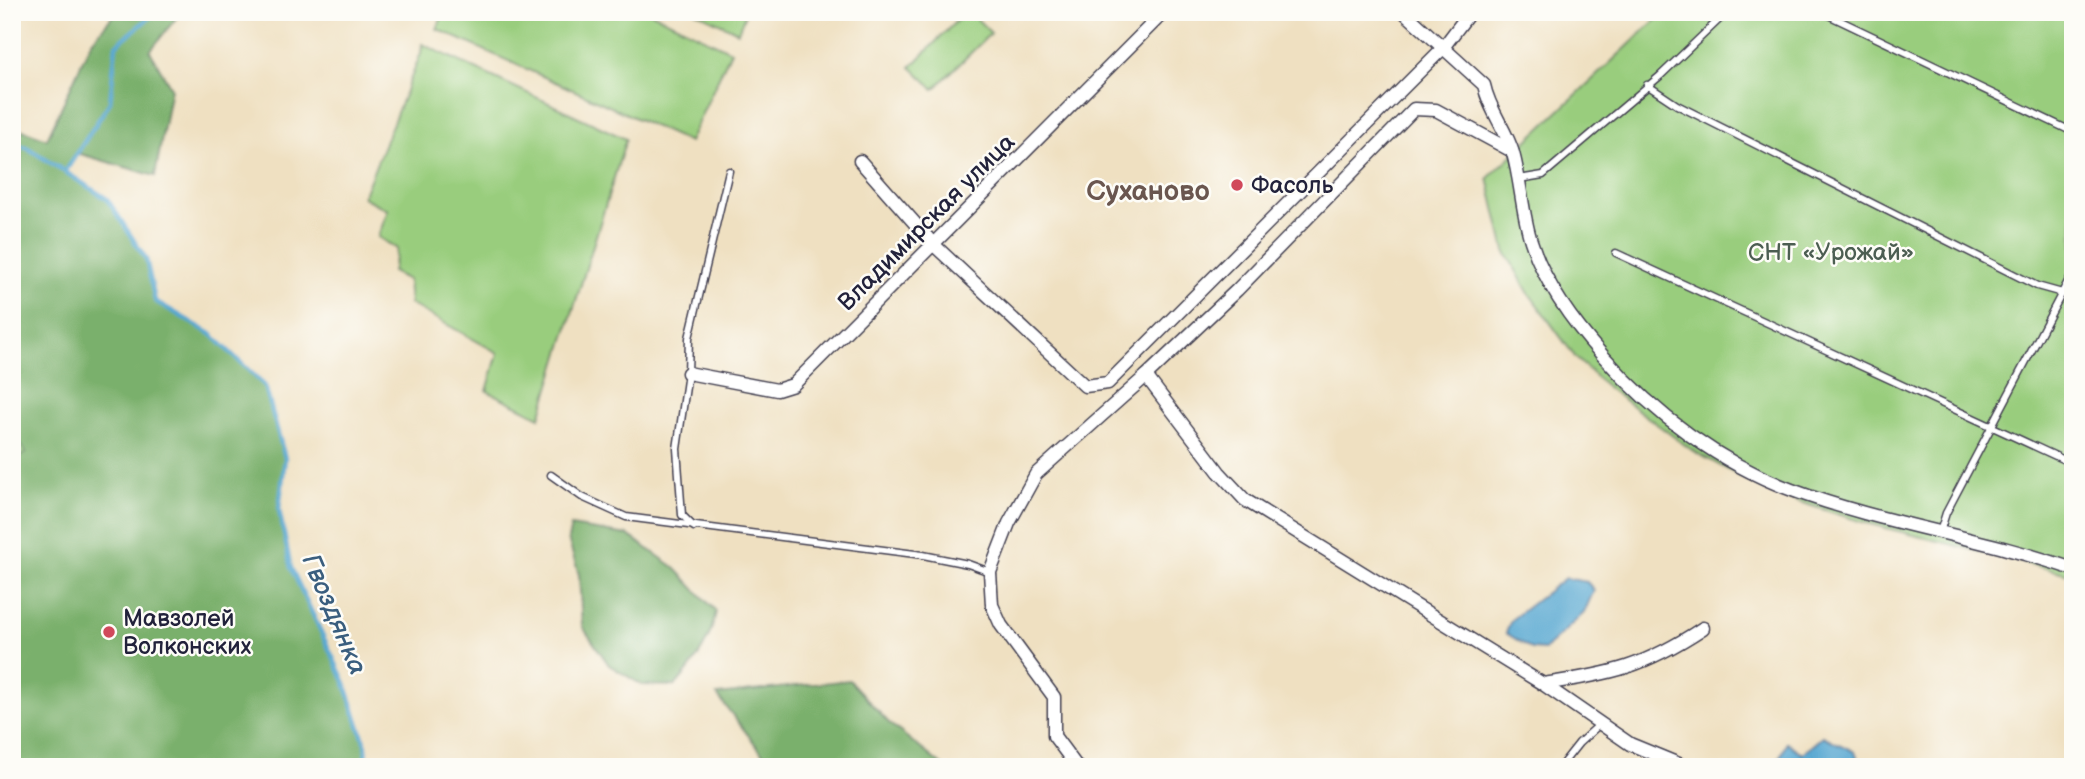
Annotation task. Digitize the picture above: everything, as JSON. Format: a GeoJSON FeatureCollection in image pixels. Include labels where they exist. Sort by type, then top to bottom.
{"type":"FeatureCollection","features":[{"type":"Feature","properties":{"kind":"street","name":"Владимирская улица"},"geometry":{"type":"LineString","coordinates":[[688,373],[777,390],[793,384],[1164,12]]}},
{"type":"Feature","properties":{"kind":"street"},"geometry":{"type":"LineString","coordinates":[[1404,12],[1484,85],[1487,99],[1512,151],[1531,242],[1554,291],[1584,335],[1648,403],[1722,457],[1790,489],[1832,504],[2073,569]]}},
{"type":"Feature","properties":{"kind":"street"},"geometry":{"type":"LineString","coordinates":[[860,161],[934,245],[1085,386],[1108,383],[1442,49],[1470,12]]}},
{"type":"Feature","properties":{"kind":"street"},"geometry":{"type":"LineString","coordinates":[[1077,767],[1054,736],[1054,697],[1001,625],[992,605],[990,572],[1009,523],[1036,474],[1237,290],[1415,109],[1436,110],[1512,151]]}},
{"type":"Feature","properties":{"kind":"street"},"geometry":{"type":"LineString","coordinates":[[1146,376],[1210,461],[1245,500],[1543,684],[1630,744],[1686,767]]}},
{"type":"Feature","properties":{"kind":"street"},"geometry":{"type":"LineString","coordinates":[[1543,684],[1601,676],[1647,662],[1703,628]]}},
{"type":"Feature","properties":{"kind":"lane"},"geometry":{"type":"LineString","coordinates":[[1519,179],[1543,175],[1727,12]]}},
{"type":"Feature","properties":{"kind":"lane"},"geometry":{"type":"LineString","coordinates":[[1822,12],[2073,132]]}},
{"type":"Feature","properties":{"kind":"lane"},"geometry":{"type":"LineString","coordinates":[[1647,85],[1677,104],[2037,286],[2073,296]]}},
{"type":"Feature","properties":{"kind":"lane"},"geometry":{"type":"LineString","coordinates":[[694,527],[682,515],[677,449],[688,373],[689,338],[729,171]]}},
{"type":"Feature","properties":{"kind":"lane"},"geometry":{"type":"LineString","coordinates":[[1616,253],[2073,464]]}},
{"type":"Feature","properties":{"kind":"lane"},"geometry":{"type":"LineString","coordinates":[[1940,532],[1946,513],[2073,272]]}},
{"type":"Feature","properties":{"kind":"lane"},"geometry":{"type":"LineString","coordinates":[[551,475],[582,497],[626,517],[923,555],[968,564],[990,572]]}},
{"type":"Feature","properties":{"kind":"lane"},"geometry":{"type":"LineString","coordinates":[[1560,767],[1579,743],[1600,724]]}},
{"type":"Feature","properties":{"kind":"green space"},"geometry":{"type":"Polygon","coordinates":[[[116,12],[181,12],[150,51],[171,88],[155,176],[77,153],[66,172],[107,199],[146,259],[155,301],[211,334],[265,386],[285,458],[279,510],[291,568],[345,683],[366,746],[365,767],[12,767],[12,462],[26,453],[12,432],[12,126],[47,139],[91,42],[116,12]]]}},
{"type":"Feature","properties":{"kind":"green space"},"geometry":{"type":"Polygon","coordinates":[[[444,12],[650,12],[731,51],[689,142],[437,29],[444,12]]]}},
{"type":"Feature","properties":{"kind":"green space"},"geometry":{"type":"Polygon","coordinates":[[[696,12],[746,12],[738,32],[696,12]]]}},
{"type":"Feature","properties":{"kind":"green space"},"geometry":{"type":"Polygon","coordinates":[[[965,12],[970,12],[991,33],[934,89],[911,67],[965,12]]]}},
{"type":"Feature","properties":{"kind":"green space","name":"СНТ «Урожай»"},"geometry":{"type":"Polygon","coordinates":[[[1664,12],[2073,12],[2073,575],[1866,523],[1771,493],[1693,451],[1608,388],[1576,358],[1528,292],[1505,251],[1488,178],[1664,12]]]}},
{"type":"Feature","properties":{"kind":"green space"},"geometry":{"type":"Polygon","coordinates":[[[422,44],[626,139],[540,417],[487,391],[498,353],[410,304],[408,280],[392,272],[397,249],[378,237],[388,210],[363,197],[421,53],[422,44]]]}},
{"type":"Feature","properties":{"kind":"green space"},"geometry":{"type":"Polygon","coordinates":[[[12,432],[26,453],[12,462],[12,432]]]}},
{"type":"Feature","properties":{"kind":"green space"},"geometry":{"type":"Polygon","coordinates":[[[571,526],[628,535],[674,567],[716,611],[711,632],[701,652],[675,686],[642,685],[609,665],[582,626],[579,575],[568,539],[571,526]]]}},
{"type":"Feature","properties":{"kind":"green space"},"geometry":{"type":"Polygon","coordinates":[[[849,680],[889,723],[944,767],[773,767],[717,695],[849,680]]]}},
{"type":"Feature","properties":{"kind":"water"},"geometry":{"type":"Polygon","coordinates":[[[1565,578],[1587,582],[1594,590],[1584,613],[1544,650],[1532,649],[1506,633],[1511,620],[1565,578]]]}},
{"type":"Feature","properties":{"kind":"water"},"geometry":{"type":"Polygon","coordinates":[[[1823,736],[1855,752],[1861,767],[1775,767],[1787,742],[1802,754],[1823,736]]]}},
{"type":"Feature","properties":{"kind":"waterway","name":"Гвоздянка"},"geometry":{"type":"LineString","coordinates":[[65,172],[110,102],[116,45],[156,12]]}},
{"type":"Feature","properties":{"kind":"waterway","name":"Гвоздянка"},"geometry":{"type":"LineString","coordinates":[[12,143],[28,148],[107,199],[146,259],[155,301],[211,334],[265,386],[285,458],[279,510],[291,568],[345,683],[366,746],[365,767]]}},
{"type":"Feature","properties":{"kind":"place","name":"Фасоль"},"geometry":{"type":"Point","coordinates":[1237,185]}},
{"type":"Feature","properties":{"kind":"place","name":"Мавзолей Волконских"},"geometry":{"type":"Point","coordinates":[109,632]}},
{"type":"Feature","properties":{"kind":"district","name":"Суханово"},"geometry":{"type":"Point","coordinates":[1148,190]}}]}
